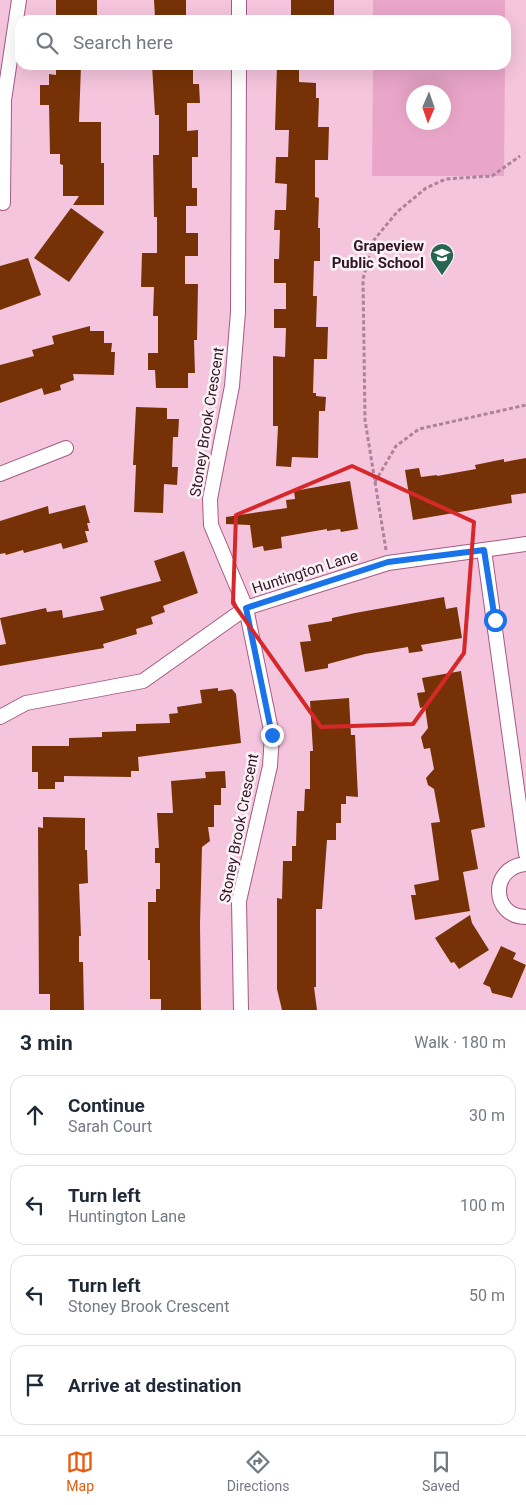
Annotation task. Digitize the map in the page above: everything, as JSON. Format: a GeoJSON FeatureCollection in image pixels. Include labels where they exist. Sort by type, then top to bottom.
{"type":"FeatureCollection","features":[{"type":"Feature","properties":{"kind":"street"},"geometry":{"type":"LineString","coordinates":[[17,15],[19,0]]}},
{"type":"Feature","properties":{"kind":"street"},"geometry":{"type":"LineString","coordinates":[[239,15],[240,0]]}},
{"type":"Feature","properties":{"kind":"street"},"geometry":{"type":"LineString","coordinates":[[3,203],[4,100],[15,27]]}},
{"type":"Feature","properties":{"kind":"street","name":"Stoney Brook Crescent"},"geometry":{"type":"LineString","coordinates":[[239,70],[238,312],[232,386],[210,499],[211,524],[246,608],[272,735],[270,766],[239,901],[241,1010]]}},
{"type":"Feature","properties":{"kind":"street"},"geometry":{"type":"LineString","coordinates":[[0,474],[66,448]]}},
{"type":"Feature","properties":{"kind":"street","name":"Huntington Lane"},"geometry":{"type":"LineString","coordinates":[[0,717],[26,703],[143,681],[246,608],[388,562],[526,544]]}},
{"type":"Feature","properties":{"kind":"street"},"geometry":{"type":"LineString","coordinates":[[484,550],[520,769],[526,854]]}},
{"type":"Feature","properties":{"kind":"street"},"geometry":{"type":"LineString","coordinates":[[526,864],[519,864],[505,873],[498,888],[499,896],[508,910],[515,915],[526,916]]}},
{"type":"Feature","properties":{"kind":"path"},"geometry":{"type":"LineString","coordinates":[[388,562],[365,420],[363,279],[374,240],[397,212],[426,188],[446,179],[492,176],[520,156]]}},
{"type":"Feature","properties":{"kind":"path"},"geometry":{"type":"LineString","coordinates":[[375,483],[396,446],[418,429],[526,405]]}},
{"type":"Feature","properties":{"kind":"highlighted area"},"geometry":{"type":"Polygon","coordinates":[[[352,466],[474,522],[464,653],[413,724],[321,727],[233,603],[236,515],[352,466]]]}},
{"type":"Feature","properties":{"kind":"shaded area"},"geometry":{"type":"Polygon","coordinates":[[[373,0],[505,0],[505,15],[373,15],[373,0]]]}},
{"type":"Feature","properties":{"kind":"shaded area"},"geometry":{"type":"Polygon","coordinates":[[[373,70],[505,70],[504,176],[372,176],[373,70]]]}},
{"type":"Feature","properties":{"kind":"building"},"geometry":{"type":"Polygon","coordinates":[[[56,0],[97,0],[97,15],[56,15],[56,0]]]}},
{"type":"Feature","properties":{"kind":"building"},"geometry":{"type":"Polygon","coordinates":[[[154,0],[186,0],[186,15],[155,15],[154,0]]]}},
{"type":"Feature","properties":{"kind":"building"},"geometry":{"type":"Polygon","coordinates":[[[291,0],[334,0],[334,15],[291,15],[291,0]]]}},
{"type":"Feature","properties":{"kind":"building"},"geometry":{"type":"Polygon","coordinates":[[[56,70],[81,70],[79,122],[101,122],[101,163],[104,163],[104,205],[73,205],[79,196],[63,196],[63,165],[60,164],[60,154],[50,154],[49,105],[40,105],[40,85],[49,85],[49,74],[56,75],[56,70]]]}},
{"type":"Feature","properties":{"kind":"building"},"geometry":{"type":"Polygon","coordinates":[[[152,70],[193,70],[193,84],[199,84],[200,103],[187,103],[187,131],[198,130],[198,157],[192,157],[192,188],[197,188],[197,206],[186,206],[186,233],[198,233],[198,256],[185,256],[185,284],[198,284],[197,340],[194,340],[195,373],[188,373],[188,388],[156,388],[155,370],[148,370],[148,353],[158,353],[158,316],[153,316],[154,287],[141,287],[142,253],[157,253],[157,217],[154,217],[153,155],[159,155],[159,115],[155,115],[152,70]]]}},
{"type":"Feature","properties":{"kind":"building"},"geometry":{"type":"Polygon","coordinates":[[[277,70],[299,70],[299,82],[316,83],[316,98],[319,98],[318,127],[329,127],[328,160],[315,160],[315,197],[319,198],[320,261],[314,261],[313,296],[317,296],[316,327],[328,327],[327,359],[314,359],[313,393],[316,393],[316,396],[326,397],[325,411],[319,411],[318,458],[292,457],[291,467],[276,466],[278,426],[273,426],[273,356],[285,357],[286,328],[274,328],[274,309],[286,309],[286,283],[274,283],[274,259],[279,259],[280,230],[274,230],[275,210],[286,210],[287,184],[275,183],[276,157],[288,157],[289,130],[275,130],[277,70]]]}},
{"type":"Feature","properties":{"kind":"building"},"geometry":{"type":"Polygon","coordinates":[[[71,208],[104,232],[69,282],[34,258],[71,208]]]}},
{"type":"Feature","properties":{"kind":"building"},"geometry":{"type":"Polygon","coordinates":[[[28,258],[41,295],[0,310],[0,266],[28,258]]]}},
{"type":"Feature","properties":{"kind":"building"},"geometry":{"type":"Polygon","coordinates":[[[90,326],[90,331],[104,331],[104,343],[112,343],[111,352],[115,352],[114,375],[73,374],[74,380],[60,385],[61,390],[44,395],[42,388],[0,403],[0,365],[34,356],[32,350],[54,344],[52,336],[90,326]]]}},
{"type":"Feature","properties":{"kind":"building"},"geometry":{"type":"Polygon","coordinates":[[[136,407],[167,408],[167,419],[179,419],[178,437],[173,437],[172,467],[178,467],[177,485],[164,484],[163,513],[134,512],[136,465],[133,465],[136,407]]]}},
{"type":"Feature","properties":{"kind":"building"},"geometry":{"type":"Polygon","coordinates":[[[526,458],[526,493],[511,495],[512,503],[413,520],[405,470],[419,468],[421,477],[437,476],[476,469],[475,465],[504,459],[504,462],[526,458]]]}},
{"type":"Feature","properties":{"kind":"building"},"geometry":{"type":"Polygon","coordinates":[[[350,481],[358,529],[341,532],[340,529],[327,531],[327,529],[281,537],[282,548],[264,551],[263,546],[253,548],[250,525],[226,524],[226,517],[287,508],[286,500],[295,499],[294,491],[350,481]]]}},
{"type":"Feature","properties":{"kind":"building"},"geometry":{"type":"Polygon","coordinates":[[[85,505],[90,523],[87,523],[89,531],[85,531],[88,542],[63,549],[61,543],[24,553],[23,550],[6,555],[5,553],[0,554],[0,521],[48,506],[49,514],[85,505]]]}},
{"type":"Feature","properties":{"kind":"building"},"geometry":{"type":"Polygon","coordinates":[[[184,551],[198,593],[163,606],[165,612],[151,617],[153,624],[136,629],[137,634],[103,644],[104,648],[0,666],[0,645],[6,644],[0,618],[46,608],[47,612],[62,610],[63,618],[104,610],[100,597],[161,581],[154,561],[184,551]]]}},
{"type":"Feature","properties":{"kind":"building"},"geometry":{"type":"Polygon","coordinates":[[[444,597],[446,609],[457,607],[462,638],[421,645],[423,651],[409,653],[408,647],[365,654],[328,664],[328,668],[305,672],[300,642],[311,641],[308,625],[332,621],[332,618],[355,613],[444,597]]]}},
{"type":"Feature","properties":{"kind":"building"},"geometry":{"type":"Polygon","coordinates":[[[461,671],[485,827],[471,830],[478,869],[463,872],[470,911],[415,920],[411,895],[416,895],[414,885],[439,880],[431,823],[440,822],[434,789],[428,785],[426,778],[434,769],[430,748],[424,749],[421,737],[428,728],[425,707],[420,708],[417,693],[425,692],[422,678],[461,671]]]}},
{"type":"Feature","properties":{"kind":"building"},"geometry":{"type":"Polygon","coordinates":[[[218,688],[218,691],[232,689],[236,694],[241,743],[138,757],[139,771],[131,771],[131,777],[64,776],[64,782],[55,782],[55,789],[38,789],[38,772],[32,772],[32,746],[69,746],[69,738],[102,737],[102,732],[136,731],[136,724],[170,723],[169,714],[178,713],[177,707],[202,703],[200,690],[218,688]]]}},
{"type":"Feature","properties":{"kind":"building"},"geometry":{"type":"Polygon","coordinates":[[[349,698],[351,735],[355,735],[358,797],[346,796],[346,804],[341,804],[341,823],[336,823],[336,840],[327,840],[322,909],[316,909],[316,987],[314,987],[317,1010],[282,1010],[277,989],[277,898],[282,899],[283,861],[292,861],[292,846],[296,846],[297,811],[304,811],[305,789],[310,789],[310,751],[313,751],[310,701],[349,698]]]}},
{"type":"Feature","properties":{"kind":"building"},"geometry":{"type":"Polygon","coordinates":[[[225,771],[226,788],[221,788],[221,805],[214,805],[214,827],[208,827],[210,841],[202,847],[200,924],[201,1010],[161,1010],[161,999],[150,999],[150,960],[148,960],[148,902],[156,902],[156,889],[160,889],[160,863],[155,863],[155,848],[159,848],[157,813],[173,813],[171,781],[206,778],[205,772],[225,771]]]}},
{"type":"Feature","properties":{"kind":"building"},"geometry":{"type":"Polygon","coordinates":[[[43,817],[85,818],[88,883],[79,884],[81,936],[79,936],[79,962],[83,962],[84,1010],[50,1010],[50,994],[39,994],[38,827],[43,828],[43,817]]]}},
{"type":"Feature","properties":{"kind":"building"},"geometry":{"type":"Polygon","coordinates":[[[470,915],[472,923],[489,950],[459,969],[454,962],[451,963],[435,938],[470,915]]]}},
{"type":"Feature","properties":{"kind":"building"},"geometry":{"type":"Polygon","coordinates":[[[501,946],[516,953],[513,959],[526,965],[512,998],[492,993],[490,987],[483,984],[501,946]]]}},
{"type":"Feature","properties":{"kind":"place","name":"Grapeview Public School"},"geometry":{"type":"Point","coordinates":[442,276]}},
{"type":"Feature","properties":{"kind":"route"},"geometry":{"type":"LineString","coordinates":[[272,735],[246,608],[388,562],[484,550],[495,620]]}}]}
